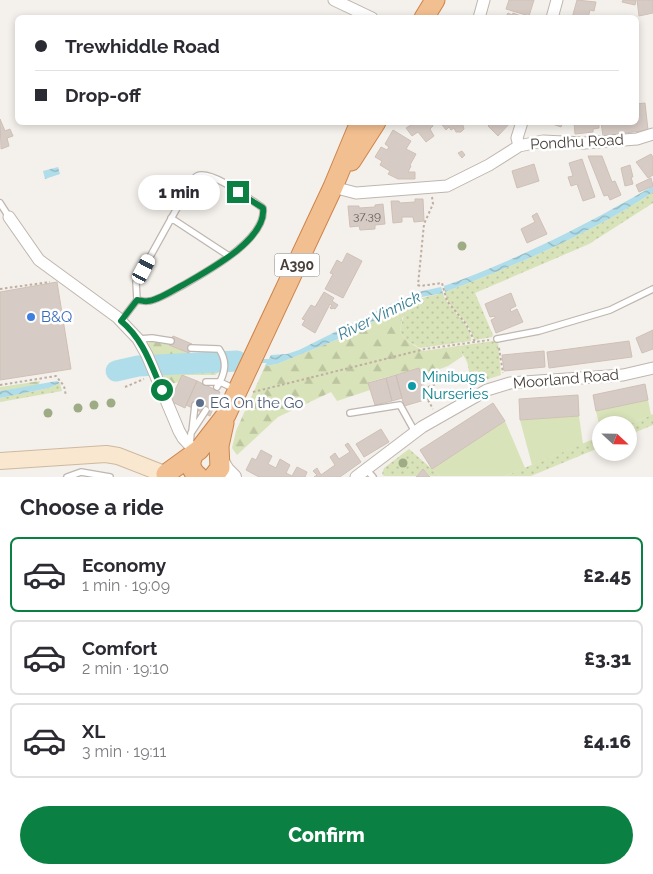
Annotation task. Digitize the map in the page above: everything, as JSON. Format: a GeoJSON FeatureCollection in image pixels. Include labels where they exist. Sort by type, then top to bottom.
{"type":"FeatureCollection","features":[{"type":"Feature","properties":{"kind":"highway"},"geometry":{"type":"LineString","coordinates":[[414,15],[422,0]]}},
{"type":"Feature","properties":{"kind":"highway"},"geometry":{"type":"LineString","coordinates":[[426,15],[435,0]]}},
{"type":"Feature","properties":{"kind":"highway"},"geometry":{"type":"LineString","coordinates":[[434,15],[442,0]]}},
{"type":"Feature","properties":{"kind":"highway","name":"A390"},"geometry":{"type":"LineString","coordinates":[[217,464],[226,415],[257,346],[335,185],[359,125]]}},
{"type":"Feature","properties":{"kind":"highway","name":"A390"},"geometry":{"type":"LineString","coordinates":[[335,185],[374,125]]}},
{"type":"Feature","properties":{"kind":"highway","name":"A390"},"geometry":{"type":"LineString","coordinates":[[165,475],[226,415]]}},
{"type":"Feature","properties":{"kind":"highway"},"geometry":{"type":"LineString","coordinates":[[199,476],[192,470],[191,465],[194,447],[210,448],[217,464]]}},
{"type":"Feature","properties":{"kind":"main road"},"geometry":{"type":"LineString","coordinates":[[0,460],[95,454],[118,456],[165,475]]}},
{"type":"Feature","properties":{"kind":"main road"},"geometry":{"type":"LineString","coordinates":[[118,456],[141,476]]}},
{"type":"Feature","properties":{"kind":"street"},"geometry":{"type":"LineString","coordinates":[[334,0],[366,15]]}},
{"type":"Feature","properties":{"kind":"street"},"geometry":{"type":"LineString","coordinates":[[480,15],[484,0]]}},
{"type":"Feature","properties":{"kind":"street"},"geometry":{"type":"LineString","coordinates":[[553,15],[557,0]]}},
{"type":"Feature","properties":{"kind":"street"},"geometry":{"type":"LineString","coordinates":[[519,146],[517,138],[521,125]]}},
{"type":"Feature","properties":{"kind":"street","name":"Pondhu Road"},"geometry":{"type":"LineString","coordinates":[[335,185],[356,193],[447,186],[459,182],[519,146],[543,141],[584,143],[637,139],[653,134]]}},
{"type":"Feature","properties":{"kind":"street"},"geometry":{"type":"LineString","coordinates":[[9,217],[39,260],[121,321],[138,339],[149,359],[176,426],[183,438],[194,447]]}},
{"type":"Feature","properties":{"kind":"street","name":"Moorland Road"},"geometry":{"type":"LineString","coordinates":[[356,476],[370,473],[415,432],[487,390],[506,384],[623,375],[653,368]]}},
{"type":"Feature","properties":{"kind":"street"},"geometry":{"type":"LineString","coordinates":[[217,464],[234,476]]}},
{"type":"Feature","properties":{"kind":"lane"},"geometry":{"type":"LineString","coordinates":[[121,321],[137,300],[136,282],[192,181],[197,176],[206,175],[216,178],[263,208],[264,216],[260,224],[241,248],[214,268],[150,302],[137,300]]}},
{"type":"Feature","properties":{"kind":"lane"},"geometry":{"type":"LineString","coordinates":[[0,203],[9,217]]}},
{"type":"Feature","properties":{"kind":"lane"},"geometry":{"type":"LineString","coordinates":[[171,218],[230,256]]}},
{"type":"Feature","properties":{"kind":"lane"},"geometry":{"type":"LineString","coordinates":[[497,339],[545,330],[610,310],[653,289]]}},
{"type":"Feature","properties":{"kind":"lane"},"geometry":{"type":"LineString","coordinates":[[138,339],[152,338],[171,341]]}},
{"type":"Feature","properties":{"kind":"lane"},"geometry":{"type":"LineString","coordinates":[[191,348],[220,349],[224,356],[225,369],[218,384]]}},
{"type":"Feature","properties":{"kind":"lane"},"geometry":{"type":"LineString","coordinates":[[206,382],[240,384]]}},
{"type":"Feature","properties":{"kind":"lane"},"geometry":{"type":"LineString","coordinates":[[194,447],[195,405]]}},
{"type":"Feature","properties":{"kind":"lane"},"geometry":{"type":"LineString","coordinates":[[350,413],[400,405],[415,432]]}},
{"type":"Feature","properties":{"kind":"lane"},"geometry":{"type":"LineString","coordinates":[[194,447],[206,410]]}},
{"type":"Feature","properties":{"kind":"lane"},"geometry":{"type":"LineString","coordinates":[[67,476],[81,472],[110,476]]}},
{"type":"Feature","properties":{"kind":"path"},"geometry":{"type":"LineString","coordinates":[[430,188],[433,204],[424,224],[418,285],[442,283],[446,301],[466,324],[475,343]]}},
{"type":"Feature","properties":{"kind":"path"},"geometry":{"type":"LineString","coordinates":[[0,290],[56,282],[60,276]]}},
{"type":"Feature","properties":{"kind":"path"},"geometry":{"type":"LineString","coordinates":[[240,384],[254,392],[425,349],[497,339],[506,384]]}},
{"type":"Feature","properties":{"kind":"path"},"geometry":{"type":"LineString","coordinates":[[125,387],[155,374]]}},
{"type":"Feature","properties":{"kind":"path"},"geometry":{"type":"LineString","coordinates":[[0,385],[56,376],[64,386],[66,396]]}},
{"type":"Feature","properties":{"kind":"path"},"geometry":{"type":"LineString","coordinates":[[428,400],[426,388],[451,378]]}},
{"type":"Feature","properties":{"kind":"green space"},"geometry":{"type":"Polygon","coordinates":[[[653,192],[653,203],[589,244],[475,293],[493,335],[492,337],[475,340],[468,326],[448,302],[445,292],[552,248],[629,208],[653,192]]]}},
{"type":"Feature","properties":{"kind":"green space"},"geometry":{"type":"Polygon","coordinates":[[[443,293],[468,328],[471,341],[420,348],[406,340],[400,332],[405,314],[409,308],[419,300],[443,293]]]}},
{"type":"Feature","properties":{"kind":"green space"},"geometry":{"type":"Polygon","coordinates":[[[415,301],[402,318],[400,332],[406,340],[423,351],[458,346],[463,356],[448,366],[421,376],[419,368],[369,382],[370,390],[337,401],[331,392],[278,417],[237,455],[232,448],[236,431],[265,366],[277,364],[336,340],[415,301]]]}},
{"type":"Feature","properties":{"kind":"green space"},"geometry":{"type":"Polygon","coordinates":[[[152,339],[189,353],[187,360],[154,361],[148,344],[152,339]]]}},
{"type":"Feature","properties":{"kind":"green space"},"geometry":{"type":"Polygon","coordinates":[[[494,341],[498,343],[501,375],[479,382],[474,387],[470,379],[467,363],[458,346],[494,341]]]}},
{"type":"Feature","properties":{"kind":"green space"},"geometry":{"type":"Polygon","coordinates":[[[189,353],[220,355],[220,360],[187,360],[189,353]]]}},
{"type":"Feature","properties":{"kind":"green space"},"geometry":{"type":"Polygon","coordinates":[[[220,363],[221,370],[215,375],[182,375],[186,366],[220,363]]]}},
{"type":"Feature","properties":{"kind":"green space"},"geometry":{"type":"Polygon","coordinates":[[[186,366],[179,382],[170,384],[166,383],[156,368],[186,366]]]}},
{"type":"Feature","properties":{"kind":"green space"},"geometry":{"type":"Polygon","coordinates":[[[144,369],[146,374],[118,380],[117,374],[144,369]]]}},
{"type":"Feature","properties":{"kind":"green space"},"geometry":{"type":"Polygon","coordinates":[[[40,381],[37,385],[0,391],[0,387],[40,381]]]}},
{"type":"Feature","properties":{"kind":"green space"},"geometry":{"type":"Polygon","coordinates":[[[60,383],[62,391],[0,402],[0,398],[49,388],[60,383]]]}},
{"type":"Feature","properties":{"kind":"green space"},"geometry":{"type":"Polygon","coordinates":[[[648,400],[651,415],[638,420],[638,416],[597,416],[596,411],[648,400]]]}},
{"type":"Feature","properties":{"kind":"green space"},"geometry":{"type":"Polygon","coordinates":[[[653,414],[653,425],[638,431],[638,420],[653,414]]]}},
{"type":"Feature","properties":{"kind":"green space"},"geometry":{"type":"Polygon","coordinates":[[[579,416],[583,444],[532,465],[520,420],[579,416]]]}},
{"type":"Feature","properties":{"kind":"green space"},"geometry":{"type":"Polygon","coordinates":[[[505,421],[525,468],[505,476],[440,476],[432,469],[505,421]]]}},
{"type":"Feature","properties":{"kind":"green space"},"geometry":{"type":"Polygon","coordinates":[[[592,440],[592,451],[531,476],[505,476],[592,440]]]}},
{"type":"Feature","properties":{"kind":"green space"},"geometry":{"type":"Polygon","coordinates":[[[409,449],[440,476],[430,476],[423,469],[416,476],[384,476],[382,474],[384,468],[409,449]]]}},
{"type":"Feature","properties":{"kind":"water"},"geometry":{"type":"Polygon","coordinates":[[[58,167],[60,174],[45,179],[43,171],[58,167]]]}},
{"type":"Feature","properties":{"kind":"water"},"geometry":{"type":"Polygon","coordinates":[[[653,186],[653,192],[629,208],[578,235],[525,260],[445,292],[444,286],[498,265],[551,241],[653,186]]]}},
{"type":"Feature","properties":{"kind":"water"},"geometry":{"type":"Polygon","coordinates":[[[441,287],[443,293],[422,297],[336,340],[277,364],[265,366],[271,355],[287,354],[299,350],[413,293],[441,287]]]}},
{"type":"Feature","properties":{"kind":"water"},"geometry":{"type":"Polygon","coordinates":[[[220,360],[220,363],[156,368],[154,361],[220,360]]]}},
{"type":"Feature","properties":{"kind":"water"},"geometry":{"type":"Polygon","coordinates":[[[141,362],[144,369],[117,374],[115,367],[141,362]]]}},
{"type":"Feature","properties":{"kind":"water"},"geometry":{"type":"Polygon","coordinates":[[[57,381],[60,383],[49,388],[0,398],[0,391],[57,381]]]}},
{"type":"Feature","properties":{"kind":"building"},"geometry":{"type":"Polygon","coordinates":[[[509,0],[534,0],[529,15],[506,9],[509,0]]]}},
{"type":"Feature","properties":{"kind":"building"},"geometry":{"type":"Polygon","coordinates":[[[577,0],[596,2],[594,11],[590,10],[589,15],[573,15],[577,0]]]}},
{"type":"Feature","properties":{"kind":"building"},"geometry":{"type":"Polygon","coordinates":[[[623,0],[636,0],[635,5],[622,2],[623,0]]]}},
{"type":"Feature","properties":{"kind":"building"},"geometry":{"type":"Polygon","coordinates":[[[637,0],[653,0],[653,13],[639,15],[637,0]]]}},
{"type":"Feature","properties":{"kind":"building"},"geometry":{"type":"Polygon","coordinates":[[[645,103],[648,130],[603,136],[601,125],[639,125],[639,104],[645,103]]]}},
{"type":"Feature","properties":{"kind":"building"},"geometry":{"type":"Polygon","coordinates":[[[0,119],[5,131],[10,129],[13,136],[7,138],[9,146],[1,149],[0,119]]]}},
{"type":"Feature","properties":{"kind":"building"},"geometry":{"type":"Polygon","coordinates":[[[411,125],[432,125],[430,129],[434,136],[426,142],[418,132],[412,136],[406,128],[411,125]]]}},
{"type":"Feature","properties":{"kind":"building"},"geometry":{"type":"Polygon","coordinates":[[[442,125],[463,125],[464,129],[461,132],[456,132],[454,128],[451,130],[449,127],[446,130],[442,125]]]}},
{"type":"Feature","properties":{"kind":"building"},"geometry":{"type":"Polygon","coordinates":[[[489,125],[508,125],[498,136],[489,125]]]}},
{"type":"Feature","properties":{"kind":"building"},"geometry":{"type":"Polygon","coordinates":[[[574,125],[599,125],[599,128],[593,129],[593,132],[575,134],[574,125]]]}},
{"type":"Feature","properties":{"kind":"building"},"geometry":{"type":"Polygon","coordinates":[[[393,130],[411,141],[406,149],[416,154],[408,172],[415,172],[415,179],[398,179],[388,174],[390,171],[380,165],[382,161],[375,157],[381,147],[387,150],[389,147],[385,144],[393,130]]]}},
{"type":"Feature","properties":{"kind":"building"},"geometry":{"type":"Polygon","coordinates":[[[462,151],[465,155],[462,158],[458,153],[462,151]]]}},
{"type":"Feature","properties":{"kind":"building"},"geometry":{"type":"Polygon","coordinates":[[[651,154],[653,157],[653,175],[648,178],[636,162],[651,154]]]}},
{"type":"Feature","properties":{"kind":"building"},"geometry":{"type":"Polygon","coordinates":[[[588,156],[602,156],[612,182],[615,181],[621,195],[610,200],[608,195],[604,196],[588,156]]]}},
{"type":"Feature","properties":{"kind":"building"},"geometry":{"type":"Polygon","coordinates":[[[582,159],[595,197],[583,201],[577,184],[571,186],[568,177],[573,176],[569,163],[582,159]]]}},
{"type":"Feature","properties":{"kind":"building"},"geometry":{"type":"Polygon","coordinates":[[[534,164],[539,181],[517,188],[512,171],[534,164]]]}},
{"type":"Feature","properties":{"kind":"building"},"geometry":{"type":"Polygon","coordinates":[[[630,165],[633,184],[625,186],[621,168],[630,165]]]}},
{"type":"Feature","properties":{"kind":"building"},"geometry":{"type":"Polygon","coordinates":[[[651,178],[653,186],[639,192],[636,185],[651,178]]]}},
{"type":"Feature","properties":{"kind":"building"},"geometry":{"type":"Polygon","coordinates":[[[415,199],[423,199],[424,221],[414,222],[413,217],[402,217],[402,222],[393,223],[391,201],[399,201],[400,203],[415,202],[415,199]]]}},
{"type":"Feature","properties":{"kind":"building"},"geometry":{"type":"Polygon","coordinates":[[[383,204],[385,224],[375,225],[375,229],[360,230],[359,226],[350,227],[348,206],[359,206],[359,208],[375,207],[375,205],[383,204]]]}},
{"type":"Feature","properties":{"kind":"building"},"geometry":{"type":"Polygon","coordinates":[[[537,213],[547,234],[527,243],[521,229],[535,222],[532,216],[537,213]]]}},
{"type":"Feature","properties":{"kind":"building"},"geometry":{"type":"Polygon","coordinates":[[[347,253],[362,261],[343,298],[325,289],[333,274],[330,273],[337,260],[342,263],[347,253]]]}},
{"type":"Feature","properties":{"kind":"building","name":"B&Q"},"geometry":{"type":"Polygon","coordinates":[[[57,282],[71,369],[0,380],[0,292],[57,282]]]}},
{"type":"Feature","properties":{"kind":"building"},"geometry":{"type":"Polygon","coordinates":[[[324,292],[334,298],[332,301],[338,305],[335,309],[332,309],[330,304],[315,333],[302,325],[305,320],[302,319],[311,305],[315,307],[324,292]]]}},
{"type":"Feature","properties":{"kind":"building"},"geometry":{"type":"Polygon","coordinates":[[[511,293],[516,306],[510,309],[511,312],[517,309],[523,322],[496,333],[491,320],[495,316],[490,317],[485,304],[511,293]]]}},
{"type":"Feature","properties":{"kind":"building"},"geometry":{"type":"Polygon","coordinates":[[[653,330],[653,349],[642,353],[636,338],[653,330]]]}},
{"type":"Feature","properties":{"kind":"building"},"geometry":{"type":"Polygon","coordinates":[[[173,336],[192,344],[189,353],[169,345],[173,336]]]}},
{"type":"Feature","properties":{"kind":"building"},"geometry":{"type":"Polygon","coordinates":[[[629,341],[632,357],[549,368],[547,352],[629,341]]]}},
{"type":"Feature","properties":{"kind":"building"},"geometry":{"type":"Polygon","coordinates":[[[544,351],[545,367],[504,371],[502,355],[544,351]]]}},
{"type":"Feature","properties":{"kind":"building","name":"Minibugs Nurseries"},"geometry":{"type":"Polygon","coordinates":[[[419,368],[428,399],[404,406],[396,375],[419,368]]]}},
{"type":"Feature","properties":{"kind":"building"},"geometry":{"type":"Polygon","coordinates":[[[182,375],[197,381],[185,408],[170,401],[182,375]]]}},
{"type":"Feature","properties":{"kind":"building"},"geometry":{"type":"Polygon","coordinates":[[[396,375],[402,398],[392,401],[386,378],[396,375]]]}},
{"type":"Feature","properties":{"kind":"building"},"geometry":{"type":"Polygon","coordinates":[[[386,378],[392,401],[375,405],[368,383],[386,378]]]}},
{"type":"Feature","properties":{"kind":"building"},"geometry":{"type":"Polygon","coordinates":[[[197,381],[220,392],[210,416],[186,405],[197,381]]]}},
{"type":"Feature","properties":{"kind":"building"},"geometry":{"type":"Polygon","coordinates":[[[645,384],[648,400],[596,411],[593,395],[645,384]]]}},
{"type":"Feature","properties":{"kind":"building"},"geometry":{"type":"Polygon","coordinates":[[[578,395],[579,416],[520,420],[519,399],[578,395]]]}},
{"type":"Feature","properties":{"kind":"building"},"geometry":{"type":"Polygon","coordinates":[[[493,403],[505,421],[432,469],[420,450],[493,403]]]}},
{"type":"Feature","properties":{"kind":"building"},"geometry":{"type":"Polygon","coordinates":[[[381,429],[389,442],[364,457],[356,444],[381,429]]]}},
{"type":"Feature","properties":{"kind":"building"},"geometry":{"type":"Polygon","coordinates":[[[348,443],[361,462],[340,477],[314,477],[317,475],[313,471],[317,468],[321,475],[335,465],[330,457],[335,453],[339,459],[350,452],[345,445],[348,443]]]}},
{"type":"Feature","properties":{"kind":"building"},"geometry":{"type":"Polygon","coordinates":[[[261,450],[272,456],[268,464],[276,468],[280,459],[290,465],[286,473],[292,476],[297,467],[307,472],[305,477],[259,477],[246,470],[252,458],[256,460],[261,450]]]}},
{"type":"Feature","properties":{"kind":"building"},"geometry":{"type":"Polygon","coordinates":[[[423,469],[430,477],[416,477],[423,469]]]}},
{"type":"Feature","properties":{"kind":"waterway","name":"River Vinnick"},"geometry":{"type":"LineString","coordinates":[[237,361],[245,361]]}},
{"type":"Feature","properties":{"kind":"waterway","name":"River Vinnick"},"geometry":{"type":"LineString","coordinates":[[116,371],[138,366],[237,361]]}},
{"type":"Feature","properties":{"kind":"waterway","name":"River Vinnick"},"geometry":{"type":"LineString","coordinates":[[257,361],[273,361]]}},
{"type":"Feature","properties":{"kind":"place","name":"B&Q"},"geometry":{"type":"Point","coordinates":[31,317]}},
{"type":"Feature","properties":{"kind":"place","name":"Minibugs Nurseries"},"geometry":{"type":"Point","coordinates":[412,386]}},
{"type":"Feature","properties":{"kind":"place","name":"EG On the Go"},"geometry":{"type":"Point","coordinates":[200,403]}},
{"type":"Feature","properties":{"kind":"route"},"geometry":{"type":"LineString","coordinates":[[162,390],[143,347],[121,321],[137,300],[150,302],[214,268],[241,248],[264,216],[263,208],[238,192]]}}]}
